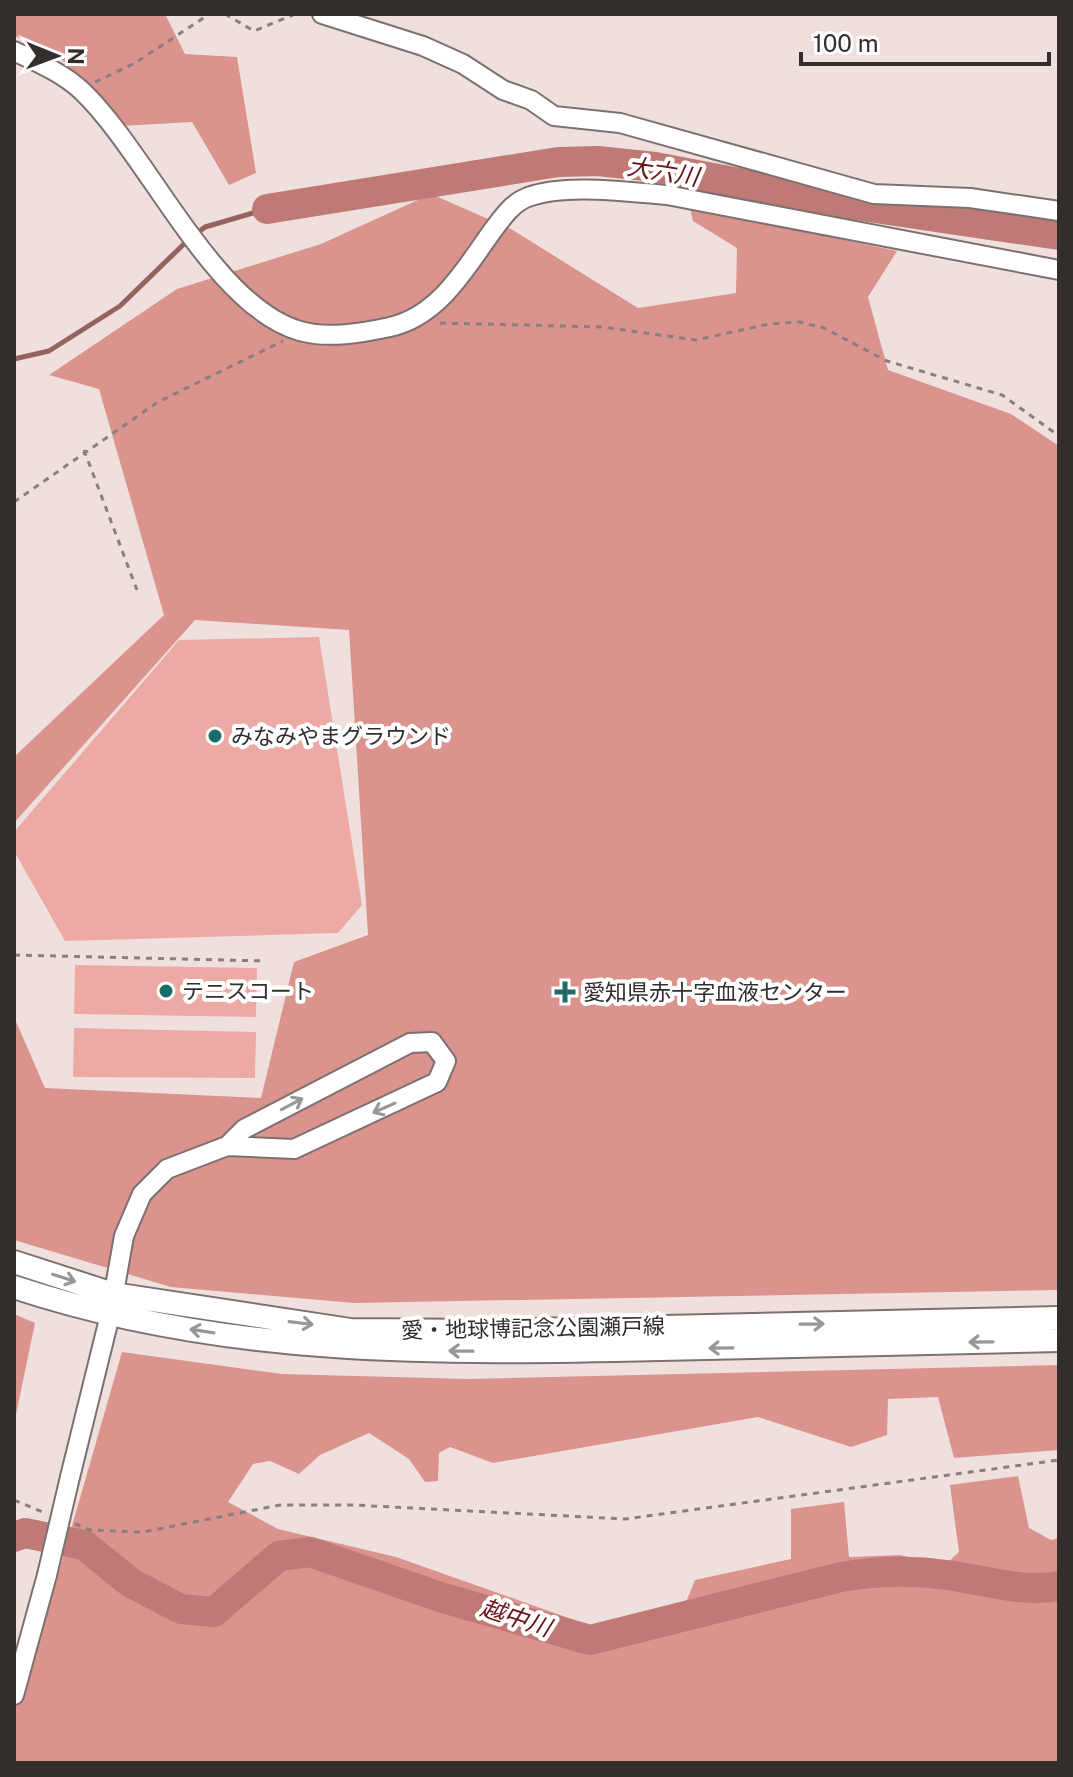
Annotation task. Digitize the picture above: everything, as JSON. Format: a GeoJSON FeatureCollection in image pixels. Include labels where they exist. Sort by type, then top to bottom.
{"type":"FeatureCollection","features":[{"type":"Feature","properties":{"kind":"main road","name":"愛・地球博記念公園瀬戸線"},"geometry":{"type":"LineString","coordinates":[[14,1262],[111,1305],[350,1330],[490,1331],[1059,1318]]}},
{"type":"Feature","properties":{"kind":"main road","name":"愛・地球博記念公園瀬戸線"},"geometry":{"type":"LineString","coordinates":[[14,1287],[349,1350],[634,1350],[1059,1340]]}},
{"type":"Feature","properties":{"kind":"street"},"geometry":{"type":"LineString","coordinates":[[322,14],[423,46],[463,64],[503,90],[531,100],[554,116],[620,123],[874,194],[970,198],[1059,211]]}},
{"type":"Feature","properties":{"kind":"street"},"geometry":{"type":"LineString","coordinates":[[14,51],[81,90],[144,165],[212,262],[258,311],[301,331],[357,334],[412,322],[449,292],[508,211],[528,197],[559,193],[606,190],[667,195],[1059,270]]}},
{"type":"Feature","properties":{"kind":"street"},"geometry":{"type":"LineString","coordinates":[[14,1695],[47,1575],[111,1305],[124,1236],[142,1194],[167,1169],[227,1146],[294,1149],[437,1082],[446,1061],[432,1042],[410,1043],[244,1129],[227,1146]]}},
{"type":"Feature","properties":{"kind":"path"},"geometry":{"type":"LineString","coordinates":[[225,14],[254,31],[295,14]]}},
{"type":"Feature","properties":{"kind":"path"},"geometry":{"type":"LineString","coordinates":[[81,90],[135,63],[205,17]]}},
{"type":"Feature","properties":{"kind":"path"},"geometry":{"type":"LineString","coordinates":[[412,322],[602,327],[696,340],[769,324],[799,322],[824,328],[887,361],[1002,395],[1059,436]]}},
{"type":"Feature","properties":{"kind":"path"},"geometry":{"type":"LineString","coordinates":[[14,502],[84,450],[158,402],[301,331]]}},
{"type":"Feature","properties":{"kind":"path"},"geometry":{"type":"LineString","coordinates":[[84,450],[137,590]]}},
{"type":"Feature","properties":{"kind":"path"},"geometry":{"type":"LineString","coordinates":[[14,955],[266,961]]}},
{"type":"Feature","properties":{"kind":"path"},"geometry":{"type":"LineString","coordinates":[[65,1521],[90,1530],[143,1532],[280,1505],[625,1519],[1059,1460]]}},
{"type":"Feature","properties":{"kind":"path"},"geometry":{"type":"LineString","coordinates":[[14,1500],[52,1516]]}},
{"type":"Feature","properties":{"kind":"shaded area"},"geometry":{"type":"Polygon","coordinates":[[[14,14],[165,14],[185,54],[237,57],[256,173],[229,185],[192,122],[121,126],[54,51],[14,36],[14,14]]]}},
{"type":"Feature","properties":{"kind":"shaded area"},"geometry":{"type":"Polygon","coordinates":[[[431,194],[511,229],[638,308],[736,293],[737,248],[693,221],[690,208],[897,251],[868,297],[888,370],[1011,414],[1059,446],[1059,1290],[354,1303],[171,1287],[14,1240],[14,1017],[45,1088],[261,1098],[294,962],[368,935],[349,630],[195,620],[14,823],[15,756],[164,615],[99,389],[49,375],[177,289],[321,244],[431,194]]]}},
{"type":"Feature","properties":{"kind":"shaded area","name":"みなみやまグラウンド"},"geometry":{"type":"Polygon","coordinates":[[[319,637],[362,905],[338,933],[65,941],[14,851],[14,832],[179,640],[319,637]]]}},
{"type":"Feature","properties":{"kind":"shaded area","name":"テニスコート"},"geometry":{"type":"Polygon","coordinates":[[[75,965],[257,968],[256,1017],[74,1014],[75,965]]]}},
{"type":"Feature","properties":{"kind":"shaded area"},"geometry":{"type":"Polygon","coordinates":[[[74,1028],[256,1032],[255,1078],[73,1077],[74,1028]]]}},
{"type":"Feature","properties":{"kind":"shaded area"},"geometry":{"type":"Polygon","coordinates":[[[14,1314],[35,1323],[14,1424],[14,1314]]]}},
{"type":"Feature","properties":{"kind":"shaded area"},"geometry":{"type":"Polygon","coordinates":[[[122,1352],[282,1374],[468,1379],[1059,1365],[1059,1450],[954,1458],[938,1397],[888,1399],[887,1435],[851,1447],[758,1417],[493,1463],[450,1447],[439,1453],[438,1481],[425,1482],[409,1459],[369,1433],[320,1455],[299,1474],[270,1461],[253,1464],[228,1502],[278,1529],[396,1557],[594,1627],[684,1607],[695,1580],[791,1559],[791,1509],[844,1502],[849,1557],[900,1555],[945,1565],[959,1552],[950,1485],[1018,1476],[1029,1528],[1051,1540],[1059,1538],[1059,1763],[14,1763],[14,1707],[30,1672],[122,1352]]]}},
{"type":"Feature","properties":{"kind":"waterway","name":"大六川"},"geometry":{"type":"LineString","coordinates":[[267,209],[558,162],[598,161],[655,167],[848,204],[1059,235]]}},
{"type":"Feature","properties":{"kind":"waterway"},"geometry":{"type":"LineString","coordinates":[[196,234],[205,227],[267,209]]}},
{"type":"Feature","properties":{"kind":"waterway"},"geometry":{"type":"LineString","coordinates":[[14,359],[49,351],[120,306],[188,240]]}},
{"type":"Feature","properties":{"kind":"waterway","name":"越中川"},"geometry":{"type":"LineString","coordinates":[[14,1537],[25,1533],[84,1545],[131,1583],[181,1609],[214,1612],[279,1556],[310,1552],[443,1598],[590,1640],[867,1573],[921,1572],[1017,1587],[1059,1586]]}},
{"type":"Feature","properties":{"kind":"place","name":"みなみやまグラウンド"},"geometry":{"type":"Point","coordinates":[215,736]}},
{"type":"Feature","properties":{"kind":"place","name":"テニスコート"},"geometry":{"type":"Point","coordinates":[166,991]}},
{"type":"Feature","properties":{"kind":"place","name":"愛知県赤十字血液センター"},"geometry":{"type":"Point","coordinates":[565,992]}}]}
